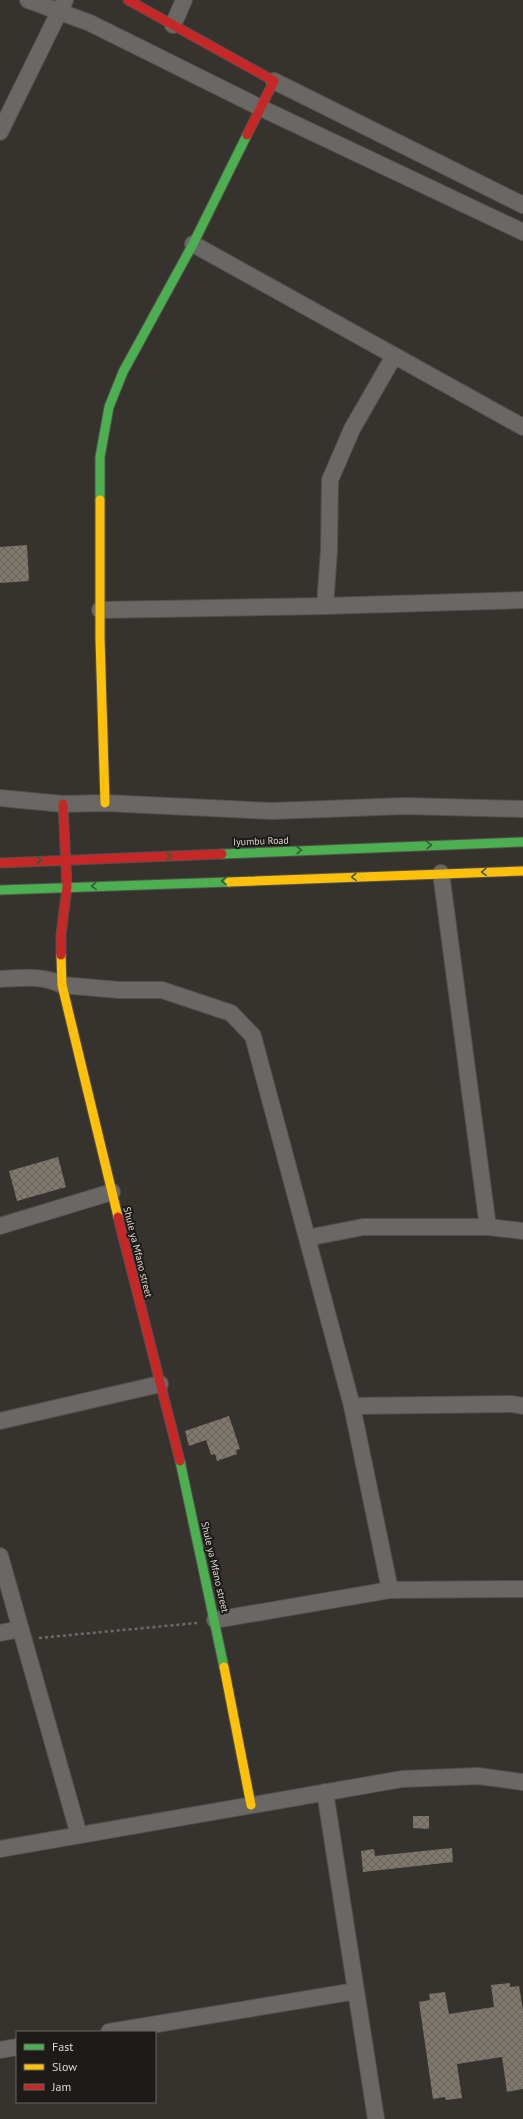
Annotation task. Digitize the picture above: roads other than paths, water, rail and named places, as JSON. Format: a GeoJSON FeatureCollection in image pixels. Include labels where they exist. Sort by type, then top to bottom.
{"type":"FeatureCollection","features":[{"type":"Feature","properties":{"kind":"street"},"geometry":{"type":"LineString","coordinates":[[28,0],[62,6],[90,24],[260,108],[523,232]]}},
{"type":"Feature","properties":{"kind":"street"},"geometry":{"type":"LineString","coordinates":[[128,0],[274,81],[523,205]]}},
{"type":"Feature","properties":{"kind":"street"},"geometry":{"type":"LineString","coordinates":[[173,25],[184,0]]}},
{"type":"Feature","properties":{"kind":"street"},"geometry":{"type":"LineString","coordinates":[[0,132],[62,6]]}},
{"type":"Feature","properties":{"kind":"street"},"geometry":{"type":"LineString","coordinates":[[105,803],[100,610],[100,458],[109,408],[123,372],[193,244],[274,81]]}},
{"type":"Feature","properties":{"kind":"street"},"geometry":{"type":"LineString","coordinates":[[193,244],[523,427]]}},
{"type":"Feature","properties":{"kind":"street"},"geometry":{"type":"LineString","coordinates":[[325,606],[329,550],[330,480],[352,429],[394,356]]}},
{"type":"Feature","properties":{"kind":"street"},"geometry":{"type":"LineString","coordinates":[[100,610],[325,606],[523,600]]}},
{"type":"Feature","properties":{"kind":"street"},"geometry":{"type":"LineString","coordinates":[[0,798],[63,804],[105,803],[272,811],[405,806],[523,809]]}},
{"type":"Feature","properties":{"kind":"street","name":"Shule ya Mfano street"},"geometry":{"type":"LineString","coordinates":[[63,804],[67,859],[67,887],[61,935],[62,985],[160,1384],[215,1620],[251,1805]]}},
{"type":"Feature","properties":{"kind":"street","name":"Iyumbu Road"},"geometry":{"type":"LineString","coordinates":[[0,863],[67,859],[523,842]]}},
{"type":"Feature","properties":{"kind":"street"},"geometry":{"type":"LineString","coordinates":[[0,890],[523,870]]}},
{"type":"Feature","properties":{"kind":"street"},"geometry":{"type":"LineString","coordinates":[[441,873],[488,1227]]}},
{"type":"Feature","properties":{"kind":"street"},"geometry":{"type":"LineString","coordinates":[[0,979],[29,978],[54,981],[62,985],[119,990],[162,990],[231,1013],[253,1036],[352,1406],[390,1590]]}},
{"type":"Feature","properties":{"kind":"street"},"geometry":{"type":"LineString","coordinates":[[0,1226],[112,1192]]}},
{"type":"Feature","properties":{"kind":"street"},"geometry":{"type":"LineString","coordinates":[[307,1238],[363,1227],[488,1227],[523,1231]]}},
{"type":"Feature","properties":{"kind":"street"},"geometry":{"type":"LineString","coordinates":[[0,1421],[160,1384]]}},
{"type":"Feature","properties":{"kind":"street"},"geometry":{"type":"LineString","coordinates":[[352,1406],[512,1404],[523,1406]]}},
{"type":"Feature","properties":{"kind":"street"},"geometry":{"type":"LineString","coordinates":[[0,1556],[79,1835]]}},
{"type":"Feature","properties":{"kind":"street"},"geometry":{"type":"LineString","coordinates":[[215,1620],[390,1590],[523,1589]]}},
{"type":"Feature","properties":{"kind":"street"},"geometry":{"type":"LineString","coordinates":[[0,1633],[20,1629]]}},
{"type":"Feature","properties":{"kind":"street"},"geometry":{"type":"LineString","coordinates":[[0,1849],[402,1778],[478,1776],[523,1782]]}},
{"type":"Feature","properties":{"kind":"street"},"geometry":{"type":"LineString","coordinates":[[324,1792],[376,2119]]}},
{"type":"Feature","properties":{"kind":"street"},"geometry":{"type":"LineString","coordinates":[[115,2031],[356,1991]]}},
{"type":"Feature","properties":{"kind":"street"},"geometry":{"type":"LineString","coordinates":[[0,2050],[16,2047]]}}]}
